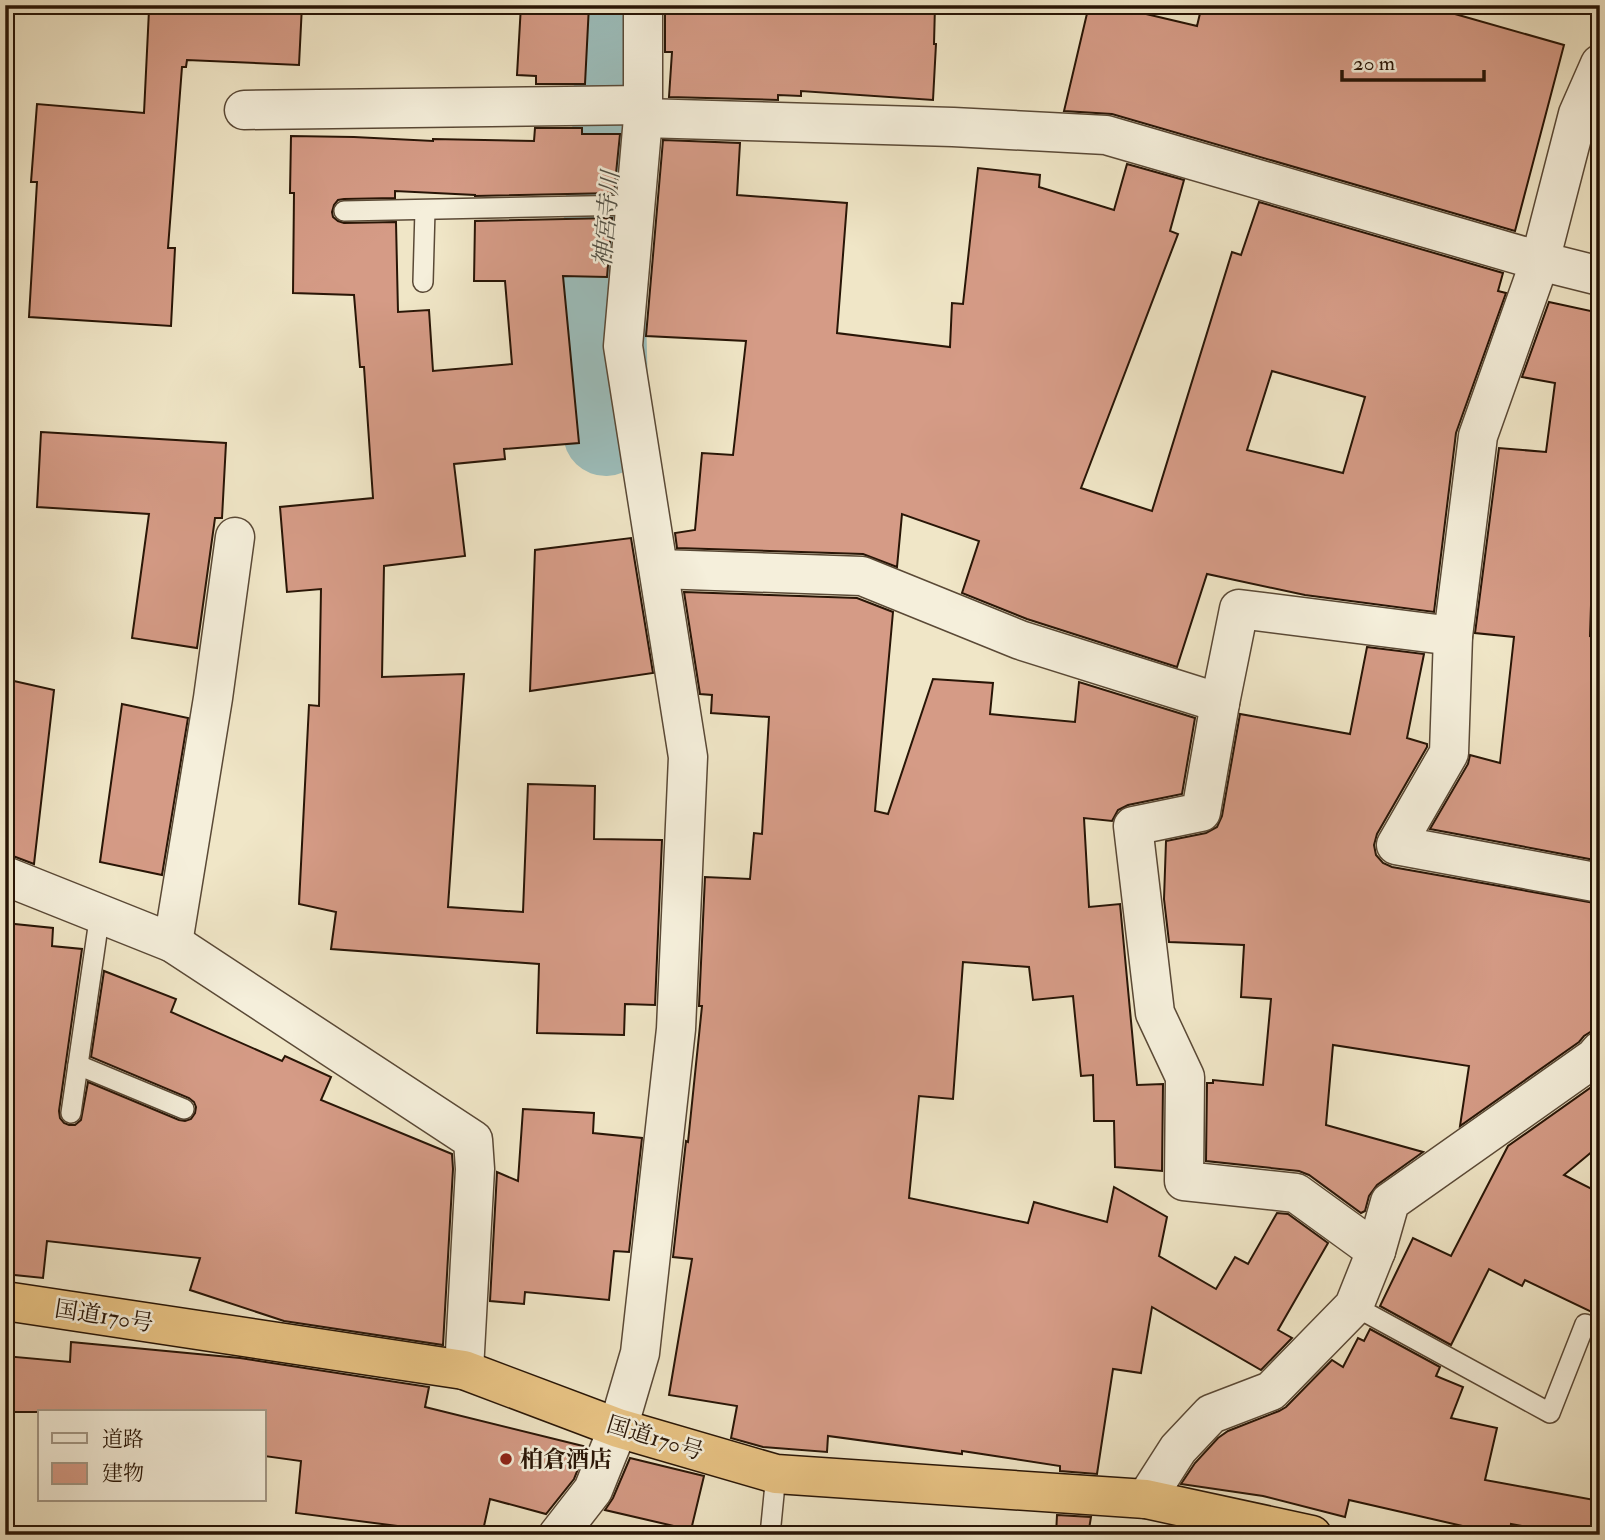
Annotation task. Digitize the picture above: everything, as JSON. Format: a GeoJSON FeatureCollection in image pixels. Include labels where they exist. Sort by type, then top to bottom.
{"type":"FeatureCollection","features":[{"type":"Feature","properties":{"kind":"highway","name":"国道170号"},"geometry":{"type":"LineString","coordinates":[[5,1301],[464,1370],[618,1428],[776,1474],[1146,1499],[1294,1533]]}},
{"type":"Feature","properties":{"kind":"street"},"geometry":{"type":"LineString","coordinates":[[558,1535],[593,1490],[618,1428],[640,1353],[676,1029],[688,757],[623,346],[628,205],[643,112],[643,5]]}},
{"type":"Feature","properties":{"kind":"street"},"geometry":{"type":"LineString","coordinates":[[1600,64],[1578,114],[1540,261],[1478,436],[1453,636],[1448,753],[1396,845],[1600,883]]}},
{"type":"Feature","properties":{"kind":"street"},"geometry":{"type":"LineString","coordinates":[[244,110],[643,112],[1106,135],[1600,276]]}},
{"type":"Feature","properties":{"kind":"street"},"geometry":{"type":"LineString","coordinates":[[173,943],[213,698],[235,537]]}},
{"type":"Feature","properties":{"kind":"street"},"geometry":{"type":"LineString","coordinates":[[659,569],[862,576],[1020,640],[1220,703]]}},
{"type":"Feature","properties":{"kind":"street"},"geometry":{"type":"LineString","coordinates":[[1376,1251],[1296,1193],[1184,1181],[1185,1077],[1155,1013],[1133,826],[1202,812],[1239,609],[1453,636]]}},
{"type":"Feature","properties":{"kind":"street"},"geometry":{"type":"LineString","coordinates":[[5,876],[173,943],[473,1140],[475,1169],[464,1370]]}},
{"type":"Feature","properties":{"kind":"street"},"geometry":{"type":"LineString","coordinates":[[1146,1499],[1178,1449],[1212,1414],[1271,1391],[1354,1306],[1376,1251],[1390,1202],[1594,1058],[1600,1051]]}},
{"type":"Feature","properties":{"kind":"lane"},"geometry":{"type":"LineString","coordinates":[[344,211],[628,205]]}},
{"type":"Feature","properties":{"kind":"lane"},"geometry":{"type":"LineString","coordinates":[[423,282],[425,209]]}},
{"type":"Feature","properties":{"kind":"lane"},"geometry":{"type":"LineString","coordinates":[[71,1113],[100,913]]}},
{"type":"Feature","properties":{"kind":"lane"},"geometry":{"type":"LineString","coordinates":[[78,1065],[184,1109]]}},
{"type":"Feature","properties":{"kind":"lane"},"geometry":{"type":"LineString","coordinates":[[1354,1306],[1550,1413],[1585,1324],[1600,1329]]}},
{"type":"Feature","properties":{"kind":"lane"},"geometry":{"type":"LineString","coordinates":[[770,1535],[776,1474]]}},
{"type":"Feature","properties":{"kind":"building"},"geometry":{"type":"Polygon","coordinates":[[[226,5],[302,5],[299,65],[187,60],[186,67],[182,67],[168,248],[175,248],[171,326],[29,317],[37,182],[31,182],[37,104],[144,113],[149,10],[226,14],[226,5]]]}},
{"type":"Feature","properties":{"kind":"building"},"geometry":{"type":"Polygon","coordinates":[[[521,5],[589,5],[585,84],[536,84],[536,76],[517,75],[521,5]]]}},
{"type":"Feature","properties":{"kind":"building"},"geometry":{"type":"Polygon","coordinates":[[[665,5],[935,5],[933,100],[801,91],[801,96],[778,95],[778,100],[669,97],[672,52],[665,52],[665,5]]]}},
{"type":"Feature","properties":{"kind":"building"},"geometry":{"type":"Polygon","coordinates":[[[1089,5],[1108,5],[1197,26],[1202,5],[1457,5],[1455,14],[1564,45],[1515,231],[1112,114],[1064,111],[1089,5]]]}},
{"type":"Feature","properties":{"kind":"building"},"geometry":{"type":"Polygon","coordinates":[[[535,128],[582,128],[582,134],[620,134],[614,193],[475,196],[395,191],[395,198],[338,200],[332,212],[333,217],[344,223],[396,222],[398,312],[429,310],[433,371],[512,364],[505,281],[474,281],[475,221],[612,218],[607,277],[563,276],[579,443],[504,449],[505,459],[454,464],[465,556],[384,566],[382,677],[464,674],[448,907],[523,912],[528,784],[595,786],[594,839],[662,840],[655,1005],[625,1004],[624,1035],[537,1033],[539,964],[331,949],[336,912],[299,904],[309,705],[319,706],[321,589],[287,592],[280,507],[373,498],[364,367],[360,367],[354,295],[293,293],[294,193],[290,193],[291,136],[534,141],[535,128]]]}},
{"type":"Feature","properties":{"kind":"building"},"geometry":{"type":"Polygon","coordinates":[[[663,140],[740,143],[737,195],[847,203],[837,333],[950,347],[952,303],[963,304],[978,168],[1040,175],[1039,187],[1114,210],[1127,164],[1184,180],[1170,231],[1178,234],[1081,488],[1152,511],[1232,252],[1241,255],[1259,202],[1503,273],[1498,291],[1506,293],[1456,433],[1434,612],[1305,595],[1207,574],[1177,667],[1027,619],[962,593],[979,541],[902,514],[897,567],[863,554],[677,548],[675,533],[695,530],[702,453],[733,455],[746,341],[646,336],[663,140]],[[1272,371],[1247,450],[1343,473],[1365,397],[1272,371]]]}},
{"type":"Feature","properties":{"kind":"building"},"geometry":{"type":"Polygon","coordinates":[[[1549,302],[1600,313],[1600,451],[1596,451],[1590,636],[1600,637],[1600,861],[1430,829],[1468,764],[1470,755],[1500,763],[1514,637],[1475,633],[1499,448],[1546,452],[1555,383],[1522,377],[1549,302]]]}},
{"type":"Feature","properties":{"kind":"building"},"geometry":{"type":"Polygon","coordinates":[[[41,432],[226,443],[222,518],[215,518],[197,648],[132,638],[149,514],[37,507],[41,432]]]}},
{"type":"Feature","properties":{"kind":"building"},"geometry":{"type":"Polygon","coordinates":[[[631,538],[653,673],[530,691],[535,550],[631,538]]]}},
{"type":"Feature","properties":{"kind":"building"},"geometry":{"type":"Polygon","coordinates":[[[684,592],[857,598],[893,612],[875,811],[888,814],[933,679],[993,683],[990,714],[1075,722],[1079,682],[1195,718],[1182,794],[1128,805],[1118,810],[1112,821],[1084,818],[1089,907],[1120,904],[1137,1085],[1163,1084],[1162,1171],[1115,1167],[1114,1121],[1094,1121],[1093,1075],[1081,1076],[1073,996],[1033,1000],[1029,967],[963,962],[953,1099],[919,1096],[909,1198],[1028,1223],[1034,1202],[1107,1222],[1114,1187],[1167,1217],[1159,1256],[1216,1289],[1235,1257],[1248,1264],[1277,1213],[1288,1214],[1328,1243],[1278,1330],[1292,1338],[1261,1370],[1152,1307],[1141,1373],[1113,1369],[1097,1474],[1060,1471],[1060,1466],[962,1451],[962,1454],[828,1436],[827,1452],[763,1447],[731,1438],[737,1406],[669,1395],[692,1259],[673,1257],[702,1006],[699,1006],[705,877],[750,879],[754,833],[762,834],[769,717],[711,713],[712,695],[700,694],[684,592]]]}},
{"type":"Feature","properties":{"kind":"building"},"geometry":{"type":"Polygon","coordinates":[[[1367,647],[1424,654],[1407,738],[1427,744],[1427,747],[1377,834],[1374,845],[1376,855],[1383,863],[1392,867],[1600,904],[1600,1030],[1584,1036],[1460,1126],[1469,1066],[1333,1045],[1326,1125],[1423,1152],[1377,1185],[1369,1196],[1365,1211],[1361,1213],[1309,1175],[1299,1171],[1206,1161],[1207,1083],[1213,1083],[1213,1080],[1263,1085],[1271,999],[1241,997],[1244,945],[1169,942],[1164,899],[1166,841],[1206,833],[1217,827],[1222,816],[1240,714],[1350,734],[1367,647]]]}},
{"type":"Feature","properties":{"kind":"building"},"geometry":{"type":"Polygon","coordinates":[[[5,679],[54,690],[34,864],[5,855],[5,679]]]}},
{"type":"Feature","properties":{"kind":"building"},"geometry":{"type":"Polygon","coordinates":[[[122,704],[188,718],[162,875],[100,862],[122,704]]]}},
{"type":"Feature","properties":{"kind":"building"},"geometry":{"type":"Polygon","coordinates":[[[5,923],[53,928],[52,946],[82,949],[59,1111],[64,1123],[75,1125],[81,1120],[88,1082],[179,1120],[191,1119],[195,1113],[194,1102],[189,1098],[91,1057],[104,971],[176,999],[171,1012],[282,1061],[285,1056],[331,1077],[321,1100],[452,1154],[443,1345],[284,1321],[190,1290],[200,1258],[47,1241],[43,1278],[5,1274],[5,923]]]}},
{"type":"Feature","properties":{"kind":"building"},"geometry":{"type":"Polygon","coordinates":[[[1600,1081],[1600,1145],[1564,1175],[1600,1193],[1600,1316],[1525,1280],[1522,1286],[1489,1269],[1451,1345],[1380,1306],[1413,1238],[1451,1256],[1508,1146],[1600,1081]]]}},
{"type":"Feature","properties":{"kind":"building"},"geometry":{"type":"Polygon","coordinates":[[[523,1109],[594,1113],[593,1133],[642,1138],[629,1252],[614,1251],[609,1300],[525,1292],[524,1304],[490,1301],[497,1172],[518,1181],[523,1109]]]}},
{"type":"Feature","properties":{"kind":"building"},"geometry":{"type":"Polygon","coordinates":[[[1370,1329],[1440,1367],[1436,1376],[1463,1387],[1451,1418],[1497,1428],[1485,1480],[1600,1501],[1600,1535],[1571,1535],[1511,1524],[1510,1535],[1502,1535],[1349,1500],[1345,1517],[1263,1496],[1181,1484],[1195,1463],[1218,1438],[1228,1431],[1286,1407],[1332,1360],[1343,1367],[1358,1338],[1364,1341],[1370,1329]]]}},
{"type":"Feature","properties":{"kind":"building"},"geometry":{"type":"Polygon","coordinates":[[[71,1342],[240,1358],[429,1387],[425,1407],[587,1447],[574,1479],[546,1514],[490,1499],[482,1535],[420,1535],[421,1529],[296,1513],[301,1461],[266,1456],[266,1410],[5,1412],[5,1356],[70,1362],[71,1342]]]}},
{"type":"Feature","properties":{"kind":"building"},"geometry":{"type":"Polygon","coordinates":[[[630,1458],[704,1476],[691,1530],[605,1510],[630,1458]]]}},
{"type":"Feature","properties":{"kind":"building"},"geometry":{"type":"Polygon","coordinates":[[[1057,1515],[1091,1517],[1088,1535],[1056,1535],[1057,1515]]]}},
{"type":"Feature","properties":{"kind":"waterway","name":"神宮寺川"},"geometry":{"type":"LineString","coordinates":[[606,433],[602,273],[616,121],[619,5]]}},
{"type":"Feature","properties":{"kind":"place","name":"柏倉酒店"},"geometry":{"type":"Point","coordinates":[506,1459]}}]}
